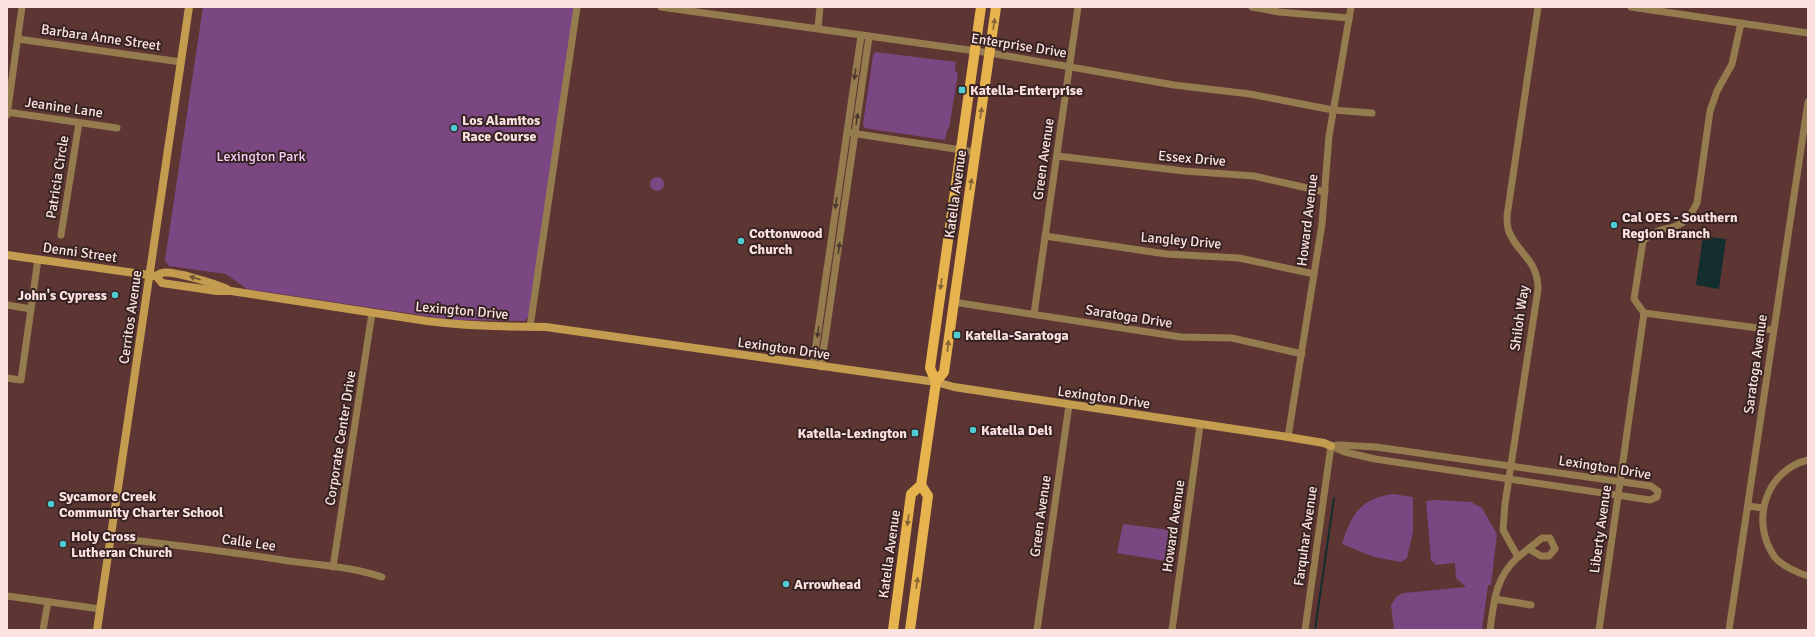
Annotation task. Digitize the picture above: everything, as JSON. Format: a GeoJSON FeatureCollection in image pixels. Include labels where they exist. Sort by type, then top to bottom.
{"type":"FeatureCollection","features":[{"type":"Feature","properties":{"kind":"main road","name":"Katella Avenue"},"geometry":{"type":"LineString","coordinates":[[936,382],[930,368],[981,7]]}},
{"type":"Feature","properties":{"kind":"main road","name":"Katella Avenue"},"geometry":{"type":"LineString","coordinates":[[893,630],[911,494],[921,485],[936,382],[944,372],[996,7]]}},
{"type":"Feature","properties":{"kind":"main road","name":"Katella Avenue"},"geometry":{"type":"LineString","coordinates":[[910,630],[928,496],[921,485]]}},
{"type":"Feature","properties":{"kind":"street"},"geometry":{"type":"LineString","coordinates":[[7,116],[22,7]]}},
{"type":"Feature","properties":{"kind":"street","name":"Cerritos Avenue"},"geometry":{"type":"LineString","coordinates":[[97,630],[153,275],[189,7]]}},
{"type":"Feature","properties":{"kind":"street"},"geometry":{"type":"LineString","coordinates":[[530,327],[578,7]]}},
{"type":"Feature","properties":{"kind":"street","name":"Enterprise Drive"},"geometry":{"type":"LineString","coordinates":[[661,7],[712,10],[861,36],[990,53],[1174,85],[1250,94],[1333,110],[1372,113]]}},
{"type":"Feature","properties":{"kind":"street"},"geometry":{"type":"LineString","coordinates":[[818,28],[820,7]]}},
{"type":"Feature","properties":{"kind":"street","name":"Green Avenue"},"geometry":{"type":"LineString","coordinates":[[1034,314],[1078,7]]}},
{"type":"Feature","properties":{"kind":"street"},"geometry":{"type":"LineString","coordinates":[[1252,7],[1279,12],[1349,18]]}},
{"type":"Feature","properties":{"kind":"street","name":"Howard Avenue"},"geometry":{"type":"LineString","coordinates":[[1288,437],[1314,274],[1325,192],[1329,136],[1351,7]]}},
{"type":"Feature","properties":{"kind":"street","name":"Shiloh Way"},"geometry":{"type":"LineString","coordinates":[[1518,557],[1503,530],[1505,504],[1538,289],[1538,279],[1536,271],[1512,238],[1508,230],[1507,216],[1538,7]]}},
{"type":"Feature","properties":{"kind":"street"},"geometry":{"type":"LineString","coordinates":[[1631,7],[1808,33]]}},
{"type":"Feature","properties":{"kind":"street"},"geometry":{"type":"LineString","coordinates":[[1741,23],[1732,64],[1717,91],[1710,111],[1697,203],[1690,217],[1682,224],[1671,229],[1649,234],[1643,241],[1634,299],[1644,313],[1773,330]]}},
{"type":"Feature","properties":{"kind":"street"},"geometry":{"type":"LineString","coordinates":[[817,366],[861,36]]}},
{"type":"Feature","properties":{"kind":"street"},"geometry":{"type":"LineString","coordinates":[[817,366],[870,37]]}},
{"type":"Feature","properties":{"kind":"street","name":"Barbara Anne Street"},"geometry":{"type":"LineString","coordinates":[[18,39],[181,62]]}},
{"type":"Feature","properties":{"kind":"street","name":"Saratoga Avenue"},"geometry":{"type":"LineString","coordinates":[[1729,630],[1808,102]]}},
{"type":"Feature","properties":{"kind":"street","name":"Jeanine Lane"},"geometry":{"type":"LineString","coordinates":[[8,112],[118,128]]}},
{"type":"Feature","properties":{"kind":"street","name":"Patricia Circle"},"geometry":{"type":"LineString","coordinates":[[61,235],[79,123]]}},
{"type":"Feature","properties":{"kind":"street"},"geometry":{"type":"LineString","coordinates":[[847,133],[975,152]]}},
{"type":"Feature","properties":{"kind":"street","name":"Essex Drive"},"geometry":{"type":"LineString","coordinates":[[1056,156],[1184,171],[1254,176],[1325,192]]}},
{"type":"Feature","properties":{"kind":"street","name":"Langley Drive"},"geometry":{"type":"LineString","coordinates":[[1045,236],[1166,254],[1239,258],[1314,274]]}},
{"type":"Feature","properties":{"kind":"street","name":"Denni Street"},"geometry":{"type":"LineString","coordinates":[[7,255],[153,275]]}},
{"type":"Feature","properties":{"kind":"street"},"geometry":{"type":"LineString","coordinates":[[7,378],[21,380],[38,259]]}},
{"type":"Feature","properties":{"kind":"street","name":"Lexington Drive"},"geometry":{"type":"LineString","coordinates":[[153,275],[162,283],[452,324],[546,327],[936,382],[954,387],[1324,443],[1331,446],[1345,452],[1375,459],[1650,500],[1657,497],[1658,491],[1651,486],[1376,447],[1331,446]]}},
{"type":"Feature","properties":{"kind":"street","name":"Saratoga Drive"},"geometry":{"type":"LineString","coordinates":[[953,302],[1180,337],[1232,338],[1302,354]]}},
{"type":"Feature","properties":{"kind":"street"},"geometry":{"type":"LineString","coordinates":[[7,305],[31,309]]}},
{"type":"Feature","properties":{"kind":"street","name":"Corporate Center Drive"},"geometry":{"type":"LineString","coordinates":[[333,567],[372,313]]}},
{"type":"Feature","properties":{"kind":"street","name":"Liberty Avenue"},"geometry":{"type":"LineString","coordinates":[[1599,630],[1644,313]]}},
{"type":"Feature","properties":{"kind":"street","name":"Green Avenue"},"geometry":{"type":"LineString","coordinates":[[1037,630],[1069,405]]}},
{"type":"Feature","properties":{"kind":"street","name":"Howard Avenue"},"geometry":{"type":"LineString","coordinates":[[1172,630],[1200,425]]}},
{"type":"Feature","properties":{"kind":"street","name":"Farquhar Avenue"},"geometry":{"type":"LineString","coordinates":[[1305,630],[1331,446]]}},
{"type":"Feature","properties":{"kind":"street"},"geometry":{"type":"LineString","coordinates":[[1808,460],[1796,464],[1779,476],[1767,496],[1762,520],[1766,538],[1775,557],[1801,574],[1808,576]]}},
{"type":"Feature","properties":{"kind":"street"},"geometry":{"type":"LineString","coordinates":[[1748,506],[1764,508]]}},
{"type":"Feature","properties":{"kind":"street","name":"Calle Lee"},"geometry":{"type":"LineString","coordinates":[[111,538],[181,545],[333,567],[369,573],[382,577]]}},
{"type":"Feature","properties":{"kind":"street"},"geometry":{"type":"LineString","coordinates":[[1490,630],[1494,599],[1507,567],[1530,549]]}},
{"type":"Feature","properties":{"kind":"street"},"geometry":{"type":"LineString","coordinates":[[7,596],[100,609]]}},
{"type":"Feature","properties":{"kind":"street"},"geometry":{"type":"LineString","coordinates":[[1494,599],[1531,605]]}},
{"type":"Feature","properties":{"kind":"street"},"geometry":{"type":"LineString","coordinates":[[43,630],[48,602]]}},
{"type":"Feature","properties":{"kind":"green space","name":"Los Alamitos Race Course"},"geometry":{"type":"Polygon","coordinates":[[[203,7],[580,7],[534,319],[526,318],[526,321],[453,320],[247,289],[226,274],[169,266],[165,260],[203,7]]]}},
{"type":"Feature","properties":{"kind":"green space"},"geometry":{"type":"Polygon","coordinates":[[[875,52],[956,62],[955,71],[958,73],[949,128],[947,130],[945,140],[864,128],[863,124],[873,56],[875,52]]]}},
{"type":"Feature","properties":{"kind":"green space"},"geometry":{"type":"Polygon","coordinates":[[[654,177],[660,177],[664,181],[664,187],[660,191],[654,191],[650,187],[650,181],[654,177]]]}},
{"type":"Feature","properties":{"kind":"green space"},"geometry":{"type":"Polygon","coordinates":[[[1392,494],[1413,497],[1413,532],[1407,558],[1401,562],[1374,557],[1342,544],[1353,517],[1364,504],[1381,496],[1392,494]]]}},
{"type":"Feature","properties":{"kind":"green space"},"geometry":{"type":"Polygon","coordinates":[[[1437,500],[1471,502],[1482,508],[1497,534],[1491,585],[1488,585],[1482,630],[1394,630],[1391,605],[1397,596],[1404,593],[1466,587],[1456,578],[1455,563],[1436,565],[1431,560],[1426,501],[1437,500]]]}},
{"type":"Feature","properties":{"kind":"green space"},"geometry":{"type":"Polygon","coordinates":[[[1123,524],[1177,531],[1172,562],[1117,553],[1123,524]]]}},
{"type":"Feature","properties":{"kind":"water"},"geometry":{"type":"Polygon","coordinates":[[[1703,236],[1726,239],[1719,289],[1696,285],[1703,236]]]}},
{"type":"Feature","properties":{"kind":"waterway"},"geometry":{"type":"LineString","coordinates":[[1315,630],[1334,498]]}},
{"type":"Feature","properties":{"kind":"place","name":"Katella-Enterprise"},"geometry":{"type":"Point","coordinates":[962,90]}},
{"type":"Feature","properties":{"kind":"place","name":"Los Alamitos Race Course"},"geometry":{"type":"Point","coordinates":[454,128]}},
{"type":"Feature","properties":{"kind":"place","name":"Cal OES - Southern Region Branch"},"geometry":{"type":"Point","coordinates":[1614,225]}},
{"type":"Feature","properties":{"kind":"place","name":"Cottonwood Church"},"geometry":{"type":"Point","coordinates":[741,241]}},
{"type":"Feature","properties":{"kind":"place","name":"John's Cypress"},"geometry":{"type":"Point","coordinates":[115,295]}},
{"type":"Feature","properties":{"kind":"place","name":"Katella-Saratoga"},"geometry":{"type":"Point","coordinates":[957,335]}},
{"type":"Feature","properties":{"kind":"place","name":"Katella Deli"},"geometry":{"type":"Point","coordinates":[973,430]}},
{"type":"Feature","properties":{"kind":"place","name":"Katella-Lexington"},"geometry":{"type":"Point","coordinates":[915,433]}},
{"type":"Feature","properties":{"kind":"place","name":"Sycamore Creek Community Charter School"},"geometry":{"type":"Point","coordinates":[51,504]}},
{"type":"Feature","properties":{"kind":"place","name":"Holy Cross Lutheran Church"},"geometry":{"type":"Point","coordinates":[63,544]}},
{"type":"Feature","properties":{"kind":"place","name":"Arrowhead"},"geometry":{"type":"Point","coordinates":[786,584]}},
{"type":"Feature","properties":{"kind":"park label","name":"Lexington Park"},"geometry":{"type":"Point","coordinates":[261,156]}}]}
